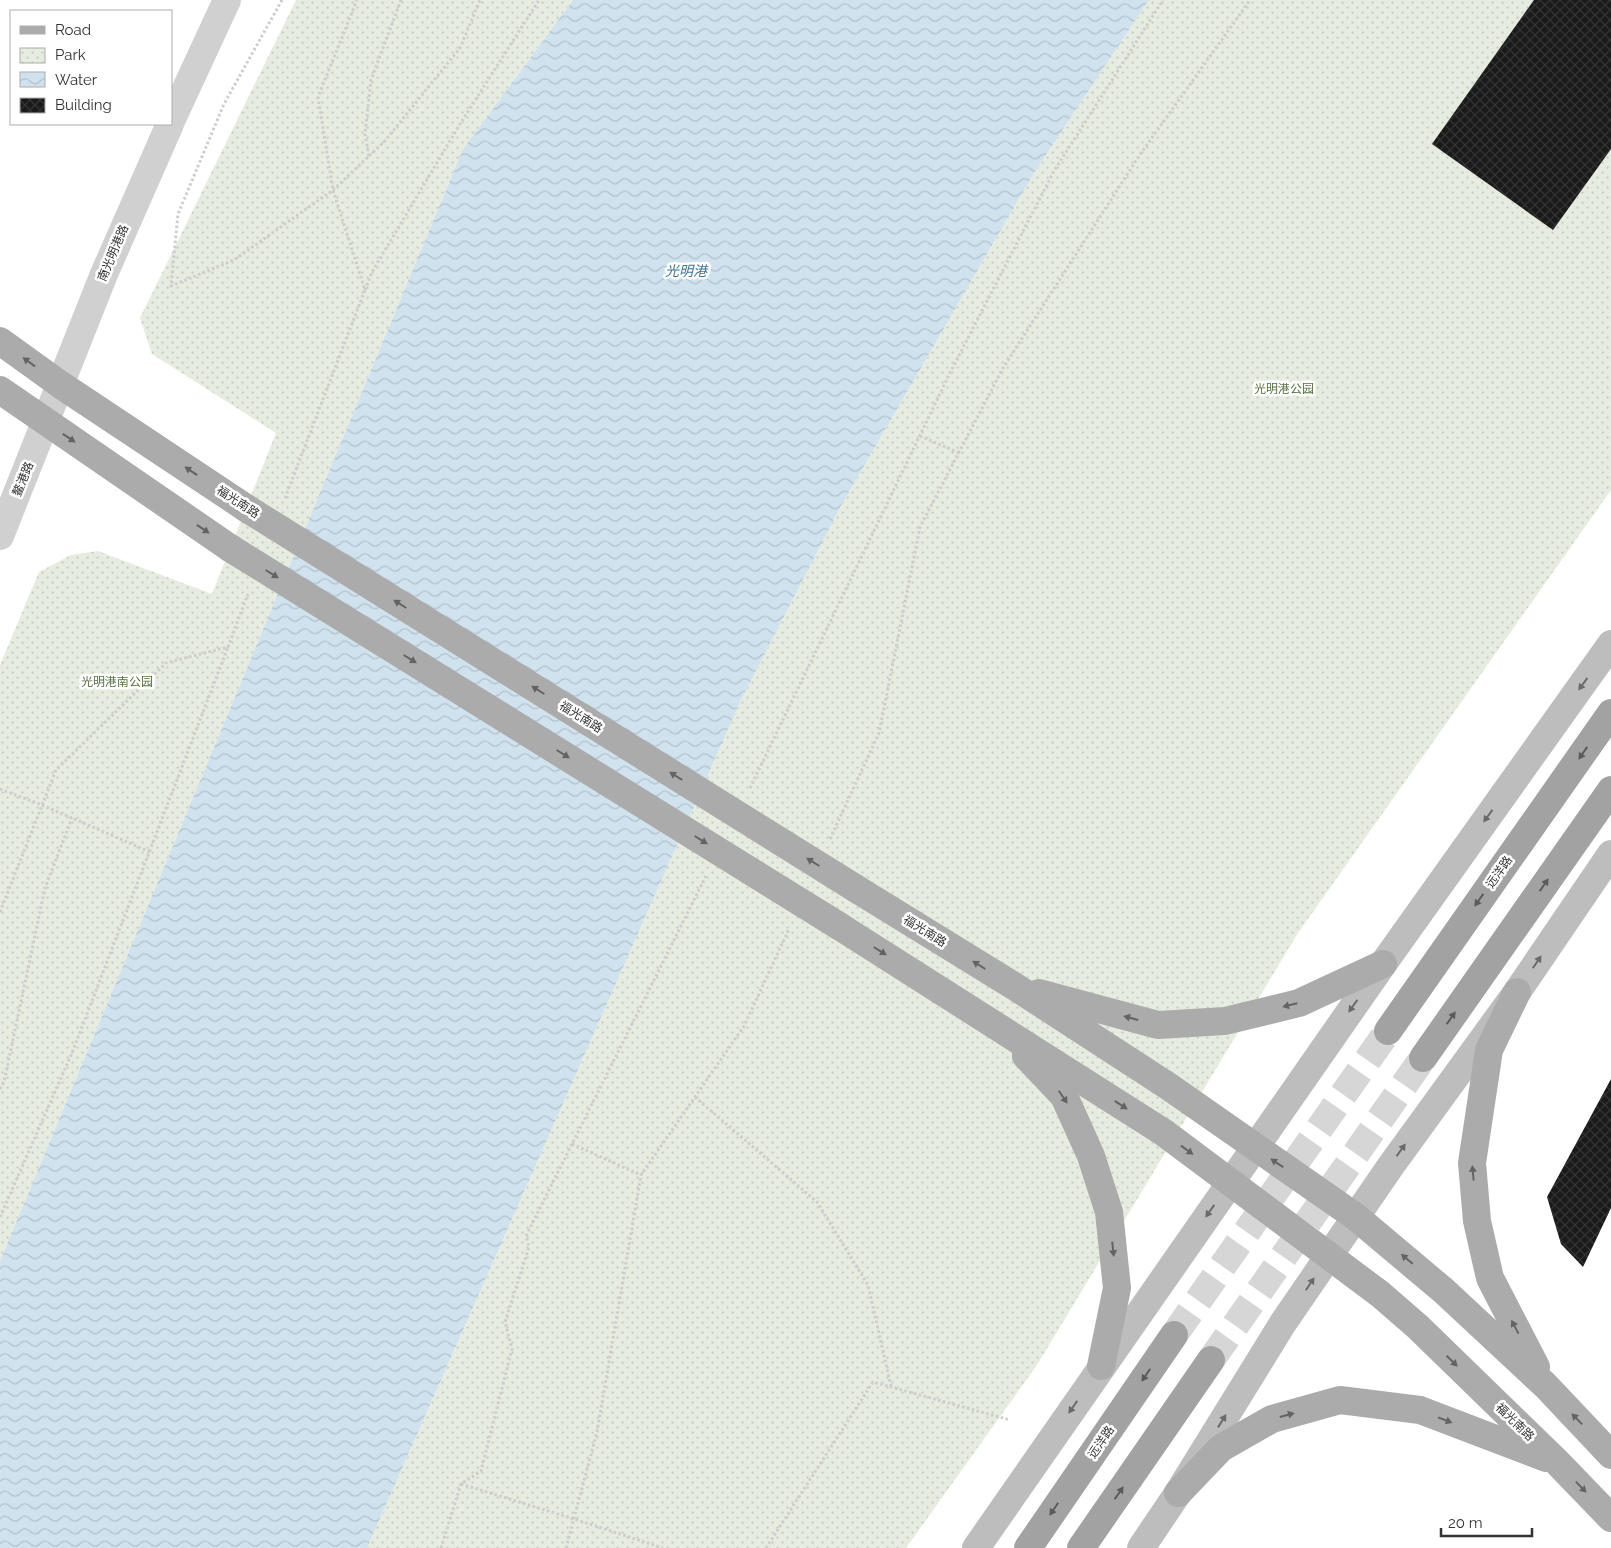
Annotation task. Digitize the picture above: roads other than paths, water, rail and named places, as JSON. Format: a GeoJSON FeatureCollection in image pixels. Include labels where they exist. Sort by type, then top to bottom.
{"type":"FeatureCollection","features":[{"type":"Feature","properties":{"kind":"highway","name":"远洋路"},"geometry":{"type":"LineString","coordinates":[[1388,1031],[1611,713]]}},
{"type":"Feature","properties":{"kind":"highway"},"geometry":{"type":"LineString","coordinates":[[1422,1058],[1611,790]]}},
{"type":"Feature","properties":{"kind":"highway","name":"远洋路"},"geometry":{"type":"LineString","coordinates":[[1028,1548],[1174,1335]]}},
{"type":"Feature","properties":{"kind":"highway"},"geometry":{"type":"LineString","coordinates":[[1081,1548],[1210,1360]]}},
{"type":"Feature","properties":{"kind":"main road","name":"福光南路"},"geometry":{"type":"LineString","coordinates":[[0,341],[61,385],[246,508],[1014,986],[1168,1086],[1356,1217],[1444,1291],[1546,1386]]}},
{"type":"Feature","properties":{"kind":"main road"},"geometry":{"type":"LineString","coordinates":[[0,390],[230,548],[994,1023],[1064,1096],[1092,1156],[1109,1212],[1117,1288],[1101,1366]]}},
{"type":"Feature","properties":{"kind":"main road"},"geometry":{"type":"LineString","coordinates":[[976,1548],[1382,964],[1611,644]]}},
{"type":"Feature","properties":{"kind":"main road"},"geometry":{"type":"LineString","coordinates":[[1141,1548],[1178,1493],[1284,1322],[1390,1167],[1517,992],[1611,854]]}},
{"type":"Feature","properties":{"kind":"main road"},"geometry":{"type":"LineString","coordinates":[[1014,986],[1158,1025],[1215,1022],[1299,1003],[1382,964]]}},
{"type":"Feature","properties":{"kind":"main road"},"geometry":{"type":"LineString","coordinates":[[1517,992],[1489,1050],[1472,1163],[1477,1221],[1490,1278],[1546,1386],[1611,1455]]}},
{"type":"Feature","properties":{"kind":"main road","name":"福光南路"},"geometry":{"type":"LineString","coordinates":[[994,1023],[1147,1122],[1230,1181],[1380,1294],[1418,1326],[1611,1518]]}},
{"type":"Feature","properties":{"kind":"main road"},"geometry":{"type":"LineString","coordinates":[[1178,1493],[1221,1448],[1272,1419],[1340,1400],[1420,1410],[1556,1462]]}},
{"type":"Feature","properties":{"kind":"street","name":"南光明港路"},"geometry":{"type":"LineString","coordinates":[[172,120],[227,0]]}},
{"type":"Feature","properties":{"kind":"street","name":"南光明港路"},"geometry":{"type":"LineString","coordinates":[[46,422],[104,274],[170,125]]}},
{"type":"Feature","properties":{"kind":"street","name":"鳌港路"},"geometry":{"type":"LineString","coordinates":[[0,536],[46,422]]}},
{"type":"Feature","properties":{"kind":"water","name":"光明港"},"geometry":{"type":"Polygon","coordinates":[[[573,0],[1149,0],[1034,173],[841,506],[741,700],[367,1548],[0,1548],[0,1261],[463,149],[573,0]]]}},
{"type":"Feature","properties":{"kind":"tunnel"},"geometry":{"type":"LineString","coordinates":[[1174,1335],[1388,1031]]}},
{"type":"Feature","properties":{"kind":"tunnel"},"geometry":{"type":"LineString","coordinates":[[1211,1360],[1423,1058]]}},
{"type":"Feature","properties":{"kind":"park label","name":"光明港公园"},"geometry":{"type":"Point","coordinates":[1284,389]}},
{"type":"Feature","properties":{"kind":"park label","name":"光明港南公园"},"geometry":{"type":"Point","coordinates":[117,682]}}]}
